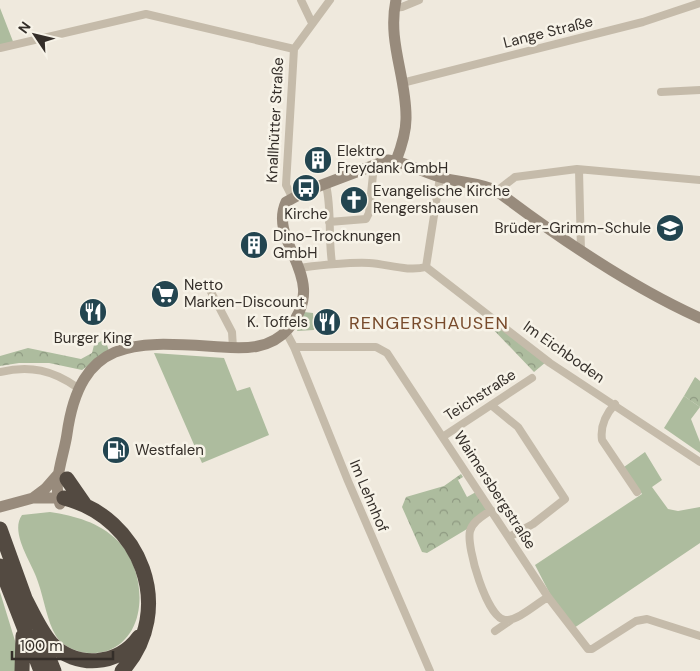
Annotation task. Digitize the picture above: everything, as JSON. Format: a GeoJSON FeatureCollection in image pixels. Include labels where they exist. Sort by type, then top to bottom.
{"type":"FeatureCollection","features":[{"type":"Feature","properties":{"kind":"highway"},"geometry":{"type":"LineString","coordinates":[[64,475],[85,505]]}},
{"type":"Feature","properties":{"kind":"highway"},"geometry":{"type":"LineString","coordinates":[[60,500],[85,505],[115,526],[129,540],[143,566],[148,596],[145,625],[139,647],[122,671]]}},
{"type":"Feature","properties":{"kind":"highway"},"geometry":{"type":"LineString","coordinates":[[60,500],[99,514]]}},
{"type":"Feature","properties":{"kind":"highway"},"geometry":{"type":"LineString","coordinates":[[0,530],[22,593],[54,671]]}},
{"type":"Feature","properties":{"kind":"highway"},"geometry":{"type":"LineString","coordinates":[[0,566],[41,671]]}},
{"type":"Feature","properties":{"kind":"highway"},"geometry":{"type":"LineString","coordinates":[[22,593],[50,641],[64,653],[82,660],[102,660],[120,654],[135,642],[145,625]]}},
{"type":"Feature","properties":{"kind":"highway"},"geometry":{"type":"LineString","coordinates":[[21,620],[24,646],[22,671]]}},
{"type":"Feature","properties":{"kind":"street"},"geometry":{"type":"LineString","coordinates":[[302,0],[312,23]]}},
{"type":"Feature","properties":{"kind":"street"},"geometry":{"type":"LineString","coordinates":[[294,49],[312,23],[322,14],[330,0]]}},
{"type":"Feature","properties":{"kind":"street"},"geometry":{"type":"LineString","coordinates":[[396,161],[406,119],[402,83],[393,43],[395,4],[402,7],[419,0]]}},
{"type":"Feature","properties":{"kind":"street","name":"Lange Straße"},"geometry":{"type":"LineString","coordinates":[[402,83],[643,22],[700,3]]}},
{"type":"Feature","properties":{"kind":"street","name":"Knallhütter Straße"},"geometry":{"type":"LineString","coordinates":[[0,48],[146,14],[294,49],[286,185],[292,198],[284,207],[282,218],[304,280],[303,301],[296,319],[286,332],[273,342],[260,346],[233,348],[161,343],[122,348],[93,368],[78,388],[71,411],[64,455],[64,475],[60,500]]}},
{"type":"Feature","properties":{"kind":"street"},"geometry":{"type":"LineString","coordinates":[[661,92],[700,90]]}},
{"type":"Feature","properties":{"kind":"street"},"geometry":{"type":"LineString","coordinates":[[292,198],[388,160],[396,161],[440,177],[483,184],[582,251],[678,308],[700,318]]}},
{"type":"Feature","properties":{"kind":"street"},"geometry":{"type":"LineString","coordinates":[[329,222],[366,219],[369,213],[374,165]]}},
{"type":"Feature","properties":{"kind":"street"},"geometry":{"type":"LineString","coordinates":[[496,191],[515,177],[579,170],[700,180]]}},
{"type":"Feature","properties":{"kind":"street"},"geometry":{"type":"LineString","coordinates":[[579,170],[582,251]]}},
{"type":"Feature","properties":{"kind":"street"},"geometry":{"type":"LineString","coordinates":[[299,268],[332,263],[368,263],[414,269],[426,268],[440,177]]}},
{"type":"Feature","properties":{"kind":"street"},"geometry":{"type":"LineString","coordinates":[[326,184],[329,196],[332,263]]}},
{"type":"Feature","properties":{"kind":"street","name":"Im Eichboden"},"geometry":{"type":"LineString","coordinates":[[426,268],[550,363],[615,404],[700,462]]}},
{"type":"Feature","properties":{"kind":"street"},"geometry":{"type":"LineString","coordinates":[[210,290],[232,332],[233,348]]}},
{"type":"Feature","properties":{"kind":"street","name":"Im Lehnhof"},"geometry":{"type":"LineString","coordinates":[[286,332],[294,347],[348,482],[430,671]]}},
{"type":"Feature","properties":{"kind":"street","name":"Waimersbergstraße"},"geometry":{"type":"LineString","coordinates":[[294,347],[376,347],[388,353],[444,436],[508,537],[548,596],[588,649],[592,649],[636,621],[647,619],[700,635]]}},
{"type":"Feature","properties":{"kind":"street"},"geometry":{"type":"LineString","coordinates":[[0,372],[15,368],[38,368],[55,373],[78,388]]}},
{"type":"Feature","properties":{"kind":"street","name":"Teichstraße"},"geometry":{"type":"LineString","coordinates":[[444,436],[532,378]]}},
{"type":"Feature","properties":{"kind":"street"},"geometry":{"type":"LineString","coordinates":[[615,404],[604,419],[600,430],[602,440],[637,492]]}},
{"type":"Feature","properties":{"kind":"street"},"geometry":{"type":"LineString","coordinates":[[491,405],[518,427],[564,499],[533,524],[508,537]]}},
{"type":"Feature","properties":{"kind":"street"},"geometry":{"type":"LineString","coordinates":[[33,498],[64,475]]}},
{"type":"Feature","properties":{"kind":"street"},"geometry":{"type":"LineString","coordinates":[[0,507],[33,498],[60,500]]}},
{"type":"Feature","properties":{"kind":"street"},"geometry":{"type":"LineString","coordinates":[[0,514],[60,500]]}},
{"type":"Feature","properties":{"kind":"street"},"geometry":{"type":"LineString","coordinates":[[491,510],[476,521],[470,531],[469,541],[482,591],[496,616],[502,620],[511,620]]}},
{"type":"Feature","properties":{"kind":"street"},"geometry":{"type":"LineString","coordinates":[[495,631],[548,596]]}},
{"type":"Feature","properties":{"kind":"green space"},"geometry":{"type":"Polygon","coordinates":[[[0,8],[14,44],[0,47],[0,8]]]}},
{"type":"Feature","properties":{"kind":"green space"},"geometry":{"type":"Polygon","coordinates":[[[304,312],[313,313],[314,330],[297,331],[304,312]]]}},
{"type":"Feature","properties":{"kind":"green space"},"geometry":{"type":"Polygon","coordinates":[[[492,320],[546,362],[534,372],[488,324],[492,320]]]}},
{"type":"Feature","properties":{"kind":"green space"},"geometry":{"type":"Polygon","coordinates":[[[105,339],[109,351],[82,370],[49,363],[19,363],[0,366],[0,356],[28,348],[81,359],[92,353],[94,345],[105,339]]]}},
{"type":"Feature","properties":{"kind":"green space"},"geometry":{"type":"Polygon","coordinates":[[[154,353],[224,358],[237,391],[250,387],[269,435],[202,463],[154,353]]]}},
{"type":"Feature","properties":{"kind":"green space"},"geometry":{"type":"Polygon","coordinates":[[[695,377],[700,381],[700,407],[684,396],[695,377]]]}},
{"type":"Feature","properties":{"kind":"green space"},"geometry":{"type":"Polygon","coordinates":[[[684,396],[700,407],[691,419],[700,442],[700,453],[664,428],[684,396]]]}},
{"type":"Feature","properties":{"kind":"green space"},"geometry":{"type":"Polygon","coordinates":[[[645,452],[662,480],[652,487],[668,509],[678,511],[700,507],[700,543],[574,628],[550,594],[535,565],[642,494],[624,467],[645,452]]]}},
{"type":"Feature","properties":{"kind":"green space"},"geometry":{"type":"Polygon","coordinates":[[[461,474],[463,477],[458,480],[467,497],[476,492],[487,511],[467,529],[427,553],[422,552],[402,507],[406,497],[444,486],[461,474]]]}},
{"type":"Feature","properties":{"kind":"green space"},"geometry":{"type":"Polygon","coordinates":[[[50,512],[86,521],[111,534],[127,553],[134,568],[140,600],[137,617],[131,631],[121,643],[107,651],[87,653],[70,648],[58,639],[50,624],[38,582],[23,548],[18,531],[22,515],[50,512]]]}},
{"type":"Feature","properties":{"kind":"green space"},"geometry":{"type":"Polygon","coordinates":[[[0,592],[16,644],[17,671],[0,671],[0,592]]]}},
{"type":"Feature","properties":{"kind":"place","name":"Elektro Freydank GmbH"},"geometry":{"type":"Point","coordinates":[318,160]}},
{"type":"Feature","properties":{"kind":"place","name":"Kirche"},"geometry":{"type":"Point","coordinates":[306,188]}},
{"type":"Feature","properties":{"kind":"place","name":"Evangelische Kirche Rengershausen"},"geometry":{"type":"Point","coordinates":[354,200]}},
{"type":"Feature","properties":{"kind":"place","name":"Brüder-Grimm-Schule"},"geometry":{"type":"Point","coordinates":[670,228]}},
{"type":"Feature","properties":{"kind":"place","name":"Dino-Trocknungen GmbH"},"geometry":{"type":"Point","coordinates":[254,245]}},
{"type":"Feature","properties":{"kind":"place","name":"Netto Marken-Discount"},"geometry":{"type":"Point","coordinates":[165,294]}},
{"type":"Feature","properties":{"kind":"place","name":"Burger King"},"geometry":{"type":"Point","coordinates":[93,312]}},
{"type":"Feature","properties":{"kind":"place","name":"K. Toffels"},"geometry":{"type":"Point","coordinates":[327,322]}},
{"type":"Feature","properties":{"kind":"place","name":"Westfalen"},"geometry":{"type":"Point","coordinates":[116,450]}},
{"type":"Feature","properties":{"kind":"district","name":"RENGERSHAUSEN"},"geometry":{"type":"Point","coordinates":[429,323]}}]}
